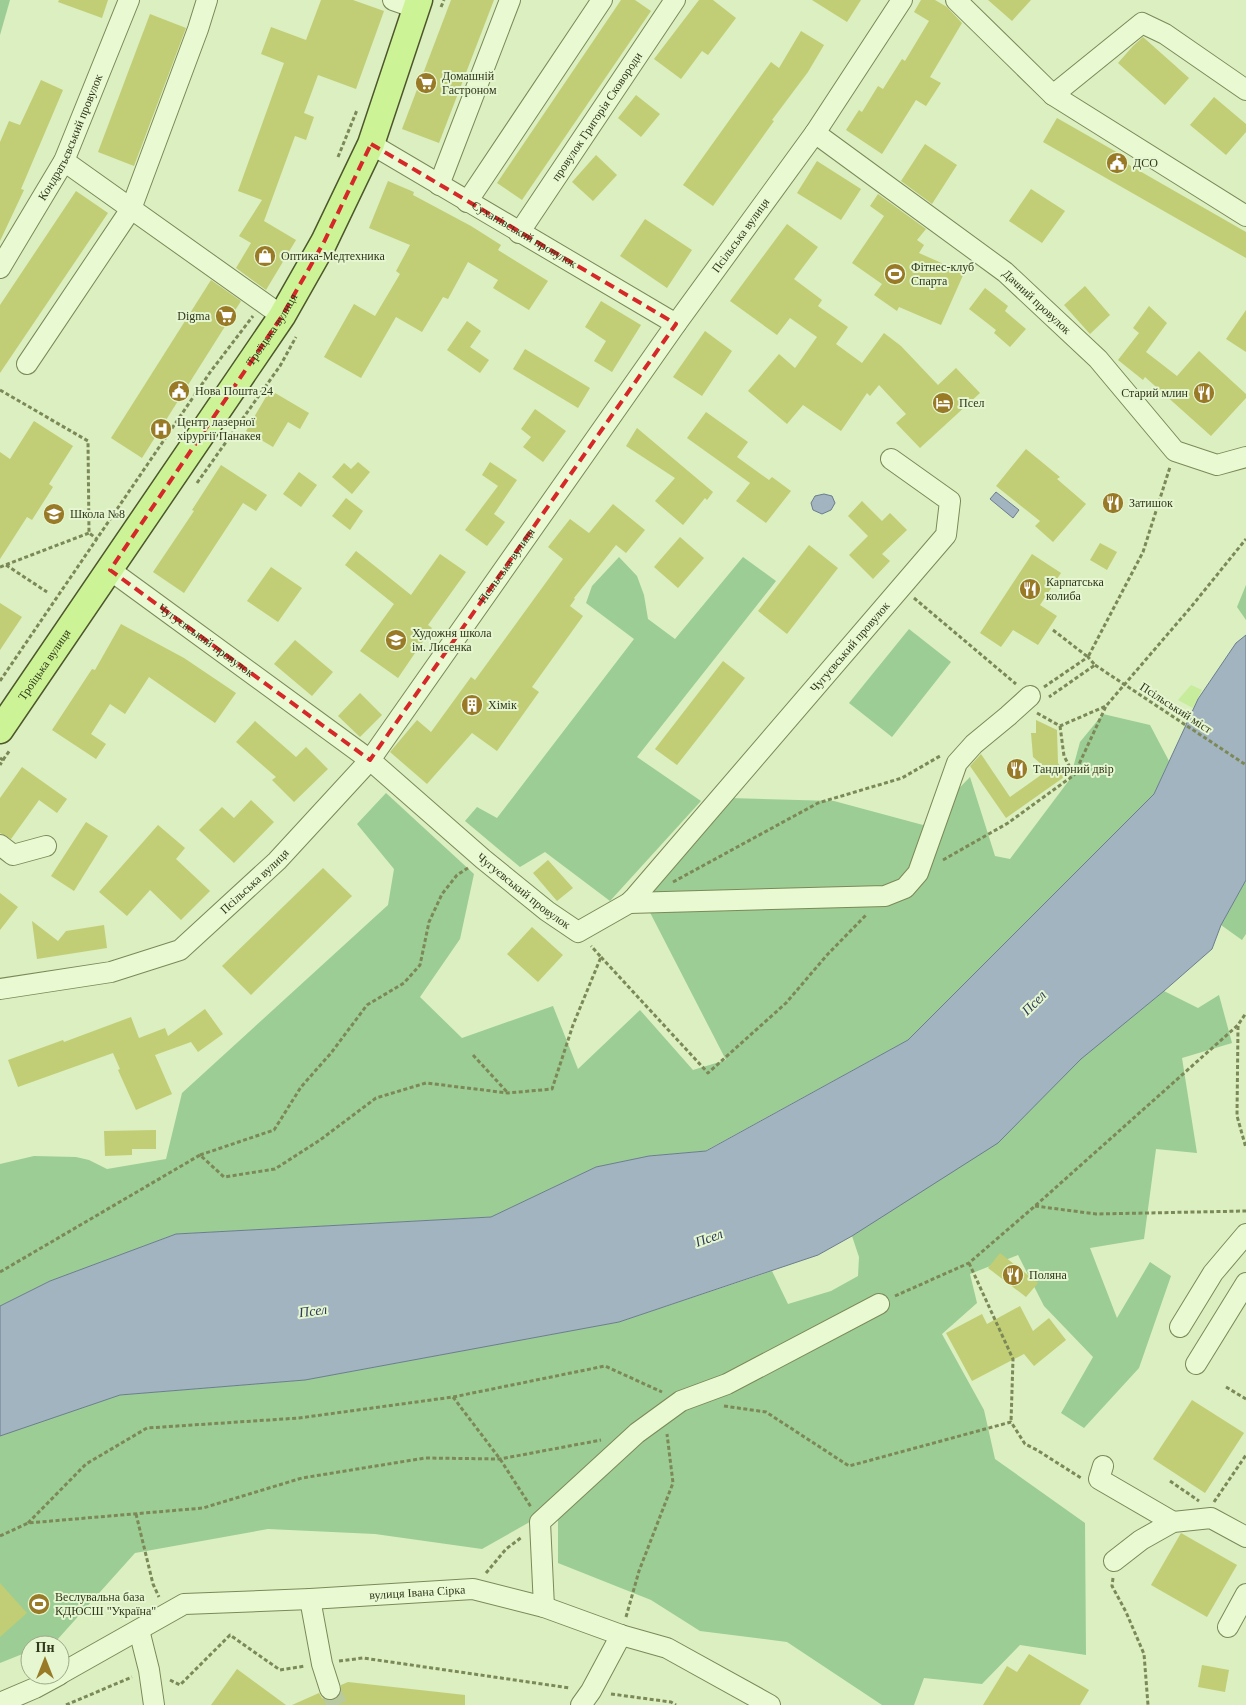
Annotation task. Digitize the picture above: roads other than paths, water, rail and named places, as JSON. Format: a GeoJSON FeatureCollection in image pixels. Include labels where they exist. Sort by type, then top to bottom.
{"type":"FeatureCollection","features":[{"type":"Feature","properties":{"kind":"main road","name":"Троїцька вулиця"},"geometry":{"type":"LineString","coordinates":[[0,730],[110,570],[272,310],[324,242],[371,144],[409,3]]}},
{"type":"Feature","properties":{"kind":"street","name":"Кондратьєвський провулок"},"geometry":{"type":"LineString","coordinates":[[0,268],[64,160],[129,0]]}},
{"type":"Feature","properties":{"kind":"street"},"geometry":{"type":"LineString","coordinates":[[27,364],[130,209],[198,29],[207,0]]}},
{"type":"Feature","properties":{"kind":"street"},"geometry":{"type":"LineString","coordinates":[[439,185],[510,0]]}},
{"type":"Feature","properties":{"kind":"street"},"geometry":{"type":"LineString","coordinates":[[467,202],[602,0]]}},
{"type":"Feature","properties":{"kind":"street","name":"провулок Григорія Сковороди"},"geometry":{"type":"LineString","coordinates":[[519,233],[675,0]]}},
{"type":"Feature","properties":{"kind":"street","name":"Псільська вулиця"},"geometry":{"type":"LineString","coordinates":[[0,989],[111,972],[180,950],[277,861],[370,760],[676,324],[815,133],[902,0]]}},
{"type":"Feature","properties":{"kind":"street"},"geometry":{"type":"LineString","coordinates":[[956,0],[1053,95],[1246,216]]}},
{"type":"Feature","properties":{"kind":"street"},"geometry":{"type":"LineString","coordinates":[[1053,95],[1142,23],[1166,34],[1246,90]]}},
{"type":"Feature","properties":{"kind":"street","name":"Дачний провулок"},"geometry":{"type":"LineString","coordinates":[[815,133],[1005,272],[1098,359],[1175,452],[1217,465],[1246,457]]}},
{"type":"Feature","properties":{"kind":"street","name":"Суханівський провулок"},"geometry":{"type":"LineString","coordinates":[[371,144],[676,324]]}},
{"type":"Feature","properties":{"kind":"street"},"geometry":{"type":"LineString","coordinates":[[64,160],[272,310]]}},
{"type":"Feature","properties":{"kind":"street","name":"Чугуєвський провулок"},"geometry":{"type":"LineString","coordinates":[[110,570],[370,760],[547,911],[578,932],[629,903],[946,535],[950,501],[891,459]]}},
{"type":"Feature","properties":{"kind":"street"},"geometry":{"type":"LineString","coordinates":[[629,903],[885,896],[905,888],[918,873],[957,763],[974,744],[1025,700]]}},
{"type":"Feature","properties":{"kind":"street"},"geometry":{"type":"LineString","coordinates":[[0,845],[13,855],[46,846]]}},
{"type":"Feature","properties":{"kind":"street"},"geometry":{"type":"LineString","coordinates":[[1180,1327],[1214,1273],[1246,1234]]}},
{"type":"Feature","properties":{"kind":"street"},"geometry":{"type":"LineString","coordinates":[[1196,1364],[1246,1283]]}},
{"type":"Feature","properties":{"kind":"street"},"geometry":{"type":"LineString","coordinates":[[544,1607],[540,1522],[637,1432],[681,1401],[727,1384],[879,1304]]}},
{"type":"Feature","properties":{"kind":"street"},"geometry":{"type":"LineString","coordinates":[[1103,1466],[1099,1479],[1173,1522]]}},
{"type":"Feature","properties":{"kind":"street"},"geometry":{"type":"LineString","coordinates":[[1114,1561],[1141,1540],[1173,1522],[1211,1512],[1246,1537]]}},
{"type":"Feature","properties":{"kind":"street","name":"вулиця Івана Сірка"},"geometry":{"type":"LineString","coordinates":[[70,1669],[184,1604],[310,1600],[473,1590],[544,1607],[667,1648],[762,1703]]}},
{"type":"Feature","properties":{"kind":"street"},"geometry":{"type":"LineString","coordinates":[[1228,1627],[1246,1594]]}},
{"type":"Feature","properties":{"kind":"street"},"geometry":{"type":"LineString","coordinates":[[310,1600],[322,1664],[330,1689]]}},
{"type":"Feature","properties":{"kind":"street"},"geometry":{"type":"LineString","coordinates":[[139,1630],[150,1670],[154,1705]]}},
{"type":"Feature","properties":{"kind":"street"},"geometry":{"type":"LineString","coordinates":[[586,1698],[621,1634]]}},
{"type":"Feature","properties":{"kind":"street","name":"вулиця Івана Сірка"},"geometry":{"type":"LineString","coordinates":[[0,1703],[41,1685]]}},
{"type":"Feature","properties":{"kind":"water"},"geometry":{"type":"Polygon","coordinates":[[[996,492],[1019,510],[1013,518],[990,499],[996,492]]]}},
{"type":"Feature","properties":{"kind":"water"},"geometry":{"type":"Polygon","coordinates":[[[824,494],[832,496],[835,503],[831,510],[822,514],[813,510],[811,503],[815,496],[824,494]]]}},
{"type":"Feature","properties":{"kind":"water","name":"Псел"},"geometry":{"type":"Polygon","coordinates":[[[1246,635],[1246,880],[1221,925],[1212,949],[1081,1059],[998,1143],[852,1236],[818,1255],[619,1322],[305,1380],[120,1395],[0,1436],[0,1306],[50,1281],[176,1234],[491,1217],[596,1167],[649,1156],[706,1151],[908,1040],[1154,794],[1198,699],[1236,643],[1246,635]]]}},
{"type":"Feature","properties":{"kind":"tunnel"},"geometry":{"type":"LineString","coordinates":[[330,1689],[337,1705]]}},
{"type":"Feature","properties":{"kind":"place","name":"Домашній Гастроном"},"geometry":{"type":"Point","coordinates":[426,83]}},
{"type":"Feature","properties":{"kind":"place","name":"ДСО"},"geometry":{"type":"Point","coordinates":[1117,163]}},
{"type":"Feature","properties":{"kind":"place","name":"Оптика-Медтехника"},"geometry":{"type":"Point","coordinates":[265,256]}},
{"type":"Feature","properties":{"kind":"place","name":"Фітнес-клуб Спарта"},"geometry":{"type":"Point","coordinates":[895,274]}},
{"type":"Feature","properties":{"kind":"place","name":"Digma"},"geometry":{"type":"Point","coordinates":[226,316]}},
{"type":"Feature","properties":{"kind":"place","name":"Нова Пошта 24"},"geometry":{"type":"Point","coordinates":[179,391]}},
{"type":"Feature","properties":{"kind":"place","name":"Старий млин"},"geometry":{"type":"Point","coordinates":[1204,393]}},
{"type":"Feature","properties":{"kind":"place","name":"Псел"},"geometry":{"type":"Point","coordinates":[943,403]}},
{"type":"Feature","properties":{"kind":"place","name":"Центр лазерної хірургії Панакея"},"geometry":{"type":"Point","coordinates":[161,429]}},
{"type":"Feature","properties":{"kind":"place","name":"Затишок"},"geometry":{"type":"Point","coordinates":[1113,503]}},
{"type":"Feature","properties":{"kind":"place","name":"Школа №8"},"geometry":{"type":"Point","coordinates":[54,514]}},
{"type":"Feature","properties":{"kind":"place","name":"Карпатська колиба"},"geometry":{"type":"Point","coordinates":[1030,589]}},
{"type":"Feature","properties":{"kind":"place","name":"Художня школа ім. Лисенка"},"geometry":{"type":"Point","coordinates":[396,640]}},
{"type":"Feature","properties":{"kind":"place","name":"Хімік"},"geometry":{"type":"Point","coordinates":[472,705]}},
{"type":"Feature","properties":{"kind":"place","name":"Тандирний двір"},"geometry":{"type":"Point","coordinates":[1017,769]}},
{"type":"Feature","properties":{"kind":"place","name":"Поляна"},"geometry":{"type":"Point","coordinates":[1013,1275]}},
{"type":"Feature","properties":{"kind":"place","name":"Веслувальна база КДЮСШ \"Україна\""},"geometry":{"type":"Point","coordinates":[39,1604]}}]}
